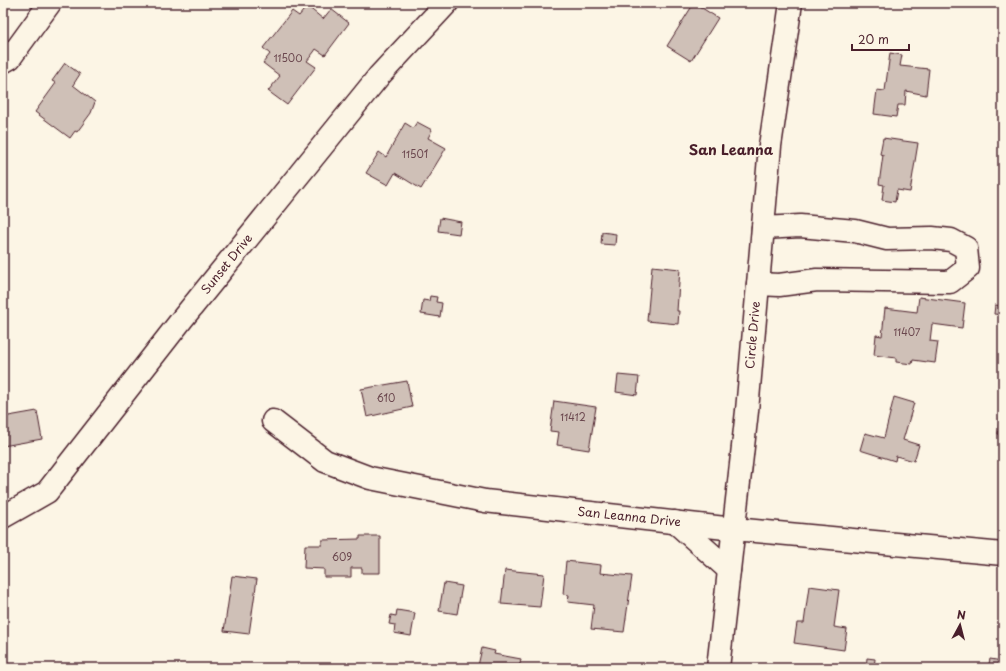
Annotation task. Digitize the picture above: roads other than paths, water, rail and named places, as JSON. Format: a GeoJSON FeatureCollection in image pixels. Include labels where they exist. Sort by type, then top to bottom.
{"type":"FeatureCollection","features":[{"type":"Feature","properties":{"kind":"street"},"geometry":{"type":"LineString","coordinates":[[3,62],[10,58],[50,3]]}},
{"type":"Feature","properties":{"kind":"street","name":"Sunset Drive"},"geometry":{"type":"LineString","coordinates":[[3,517],[47,492],[183,318],[369,89],[447,3]]}},
{"type":"Feature","properties":{"kind":"street","name":"Circle Drive"},"geometry":{"type":"LineString","coordinates":[[718,668],[734,529],[770,146],[791,3]]}},
{"type":"Feature","properties":{"kind":"street"},"geometry":{"type":"LineString","coordinates":[[758,284],[779,285],[817,280],[950,282],[968,268],[966,248],[950,240],[932,238],[886,239],[855,231],[800,226],[763,228]]}},
{"type":"Feature","properties":{"kind":"street","name":"San Leanna Drive"},"geometry":{"type":"LineString","coordinates":[[273,421],[325,461],[370,478],[485,501],[734,529],[1003,554]]}},
{"type":"Feature","properties":{"kind":"street"},"geometry":{"type":"LineString","coordinates":[[675,522],[729,570]]}},
{"type":"Feature","properties":{"kind":"district","name":"San Leanna"},"geometry":{"type":"Point","coordinates":[731,150]}}]}
